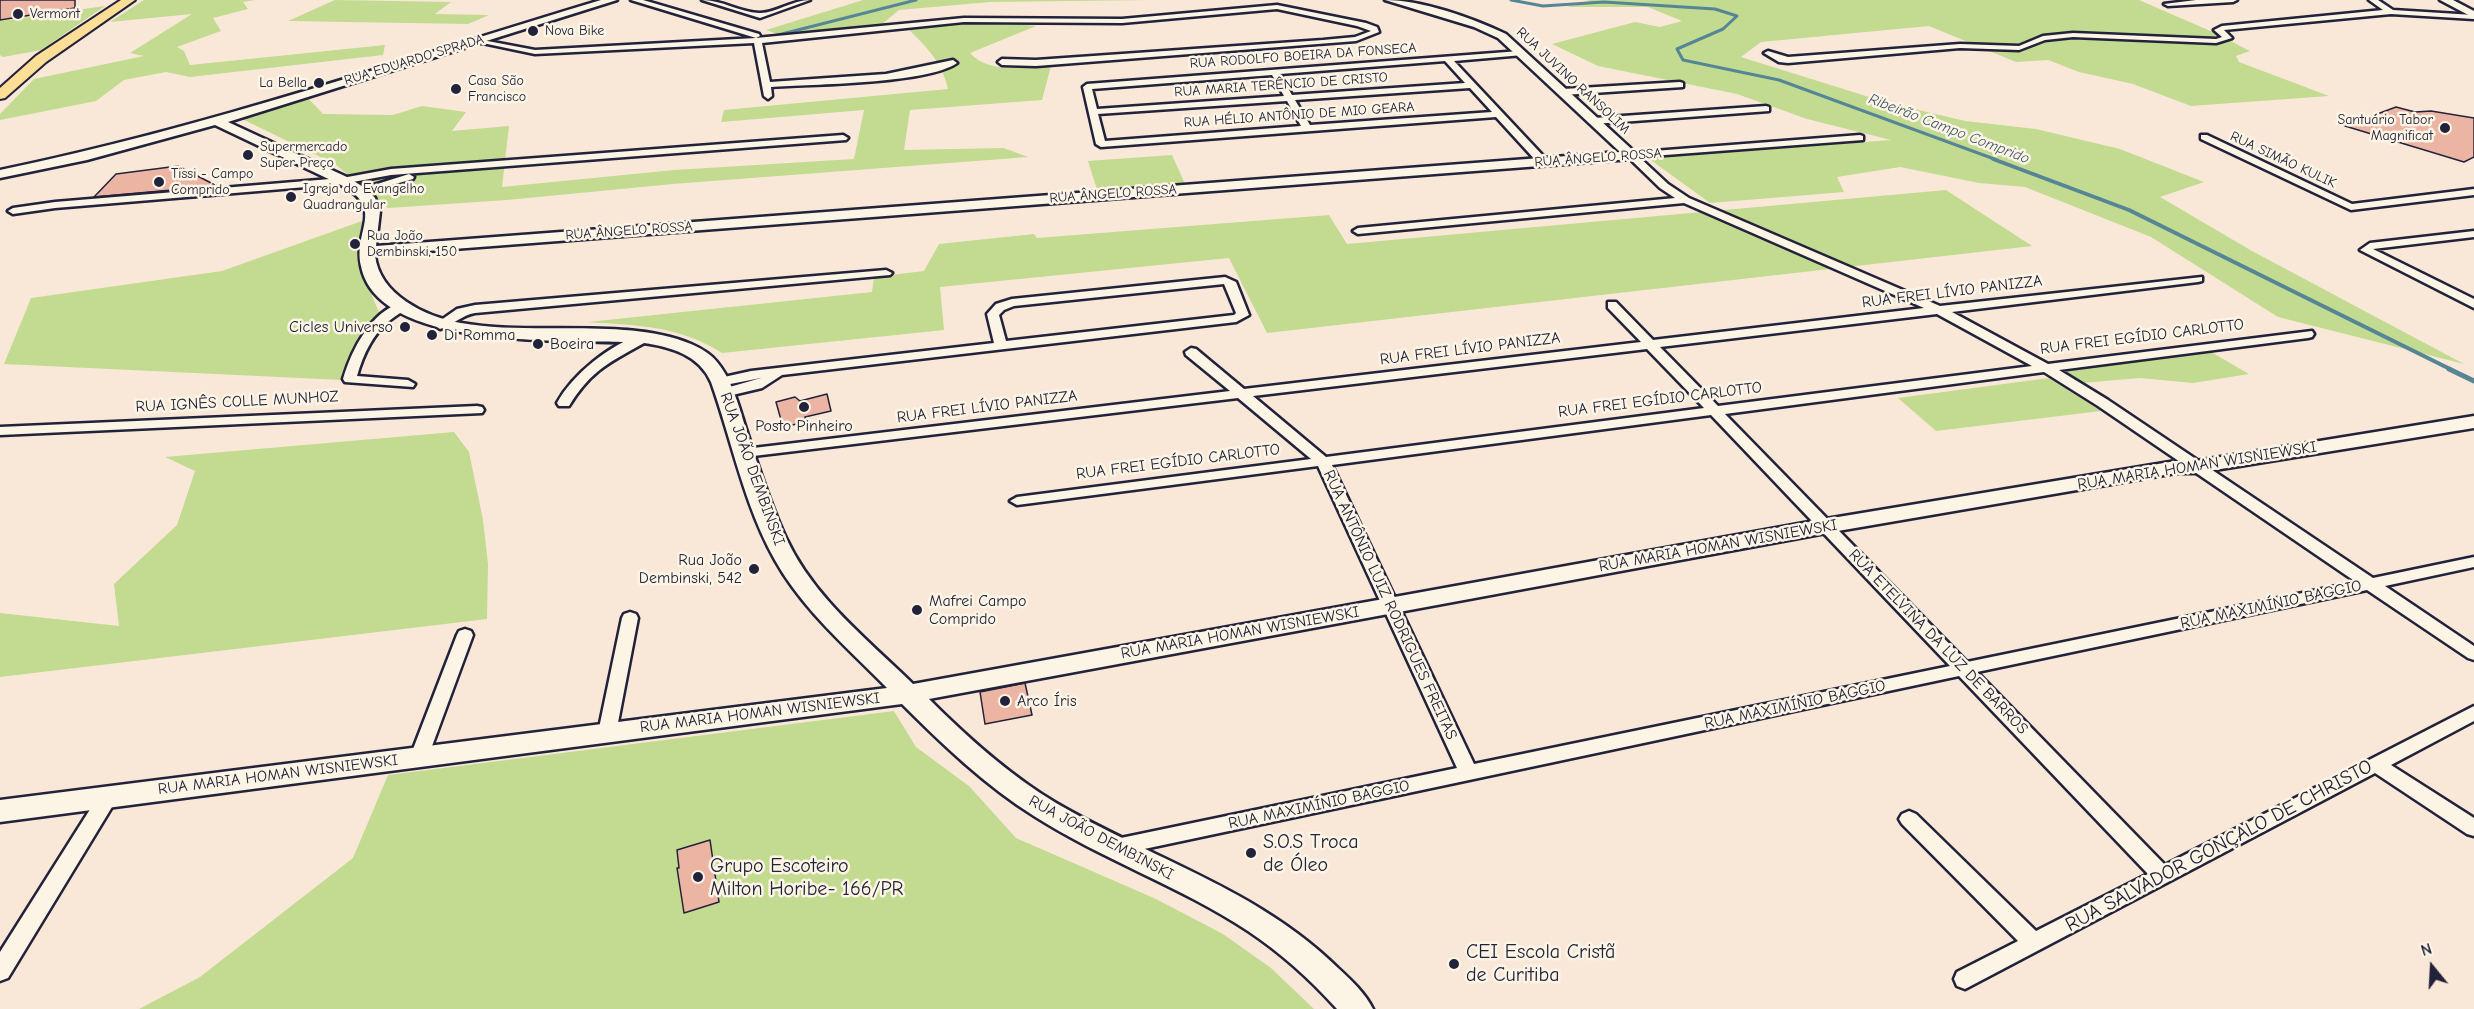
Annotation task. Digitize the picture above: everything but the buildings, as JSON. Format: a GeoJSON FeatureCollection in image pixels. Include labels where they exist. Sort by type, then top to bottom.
{"type":"FeatureCollection","features":[{"type":"Feature","properties":{"kind":"main road"},"geometry":{"type":"LineString","coordinates":[[0,95],[41,59],[129,0]]}},
{"type":"Feature","properties":{"kind":"street","name":"RUA EDUARDO SPRADA"},"geometry":{"type":"LineString","coordinates":[[0,176],[112,154],[612,0]]}},
{"type":"Feature","properties":{"kind":"street"},"geometry":{"type":"LineString","coordinates":[[635,0],[757,38]]}},
{"type":"Feature","properties":{"kind":"street"},"geometry":{"type":"LineString","coordinates":[[706,0],[760,16],[806,0]]}},
{"type":"Feature","properties":{"kind":"street","name":"RUA JUVINO RANSOLIM"},"geometry":{"type":"LineString","coordinates":[[1390,0],[1487,28],[1502,36],[1630,155]]}},
{"type":"Feature","properties":{"kind":"street"},"geometry":{"type":"LineString","coordinates":[[2168,4],[2233,0]]}},
{"type":"Feature","properties":{"kind":"street"},"geometry":{"type":"LineString","coordinates":[[2373,0],[2391,12]]}},
{"type":"Feature","properties":{"kind":"street"},"geometry":{"type":"LineString","coordinates":[[2445,0],[2474,16]]}},
{"type":"Feature","properties":{"kind":"street"},"geometry":{"type":"LineString","coordinates":[[481,40],[535,52],[757,38],[964,20],[1122,21],[1277,7],[1297,9],[1361,24],[1374,29],[1375,32],[1356,39],[1323,42],[1036,63],[1002,62]]}},
{"type":"Feature","properties":{"kind":"street"},"geometry":{"type":"LineString","coordinates":[[1767,53],[1782,60],[1788,60],[1960,46],[2008,49],[2027,46],[2043,38],[2080,34],[2216,41],[2228,38],[2218,30],[2222,27],[2391,12],[2474,16]]}},
{"type":"Feature","properties":{"kind":"street"},"geometry":{"type":"LineString","coordinates":[[757,38],[768,96]]}},
{"type":"Feature","properties":{"kind":"street","name":"RUA RODOLFO BOEIRA DA FONSECA"},"geometry":{"type":"LineString","coordinates":[[1094,112],[1088,87],[1521,52]]}},
{"type":"Feature","properties":{"kind":"street"},"geometry":{"type":"LineString","coordinates":[[1447,58],[1543,162]]}},
{"type":"Feature","properties":{"kind":"street"},"geometry":{"type":"LineString","coordinates":[[766,84],[902,74],[930,70],[953,63]]}},
{"type":"Feature","properties":{"kind":"street"},"geometry":{"type":"LineString","coordinates":[[1274,72],[1307,128]]}},
{"type":"Feature","properties":{"kind":"street","name":"RUA MARIA TERÊNCIO DE CRISTO"},"geometry":{"type":"LineString","coordinates":[[1094,112],[1471,85]]}},
{"type":"Feature","properties":{"kind":"street"},"geometry":{"type":"LineString","coordinates":[[1563,92],[1680,85]]}},
{"type":"Feature","properties":{"kind":"street"},"geometry":{"type":"LineString","coordinates":[[1594,121],[1766,109]]}},
{"type":"Feature","properties":{"kind":"street","name":"RUA HÉLIO ANTÔNIO DE MIO GEARA"},"geometry":{"type":"LineString","coordinates":[[1094,112],[1101,144],[1498,114]]}},
{"type":"Feature","properties":{"kind":"street"},"geometry":{"type":"LineString","coordinates":[[216,121],[351,186],[391,172],[843,138]]}},
{"type":"Feature","properties":{"kind":"street","name":"RUA SIMÃO KULIK"},"geometry":{"type":"LineString","coordinates":[[2204,137],[2351,207],[2474,192]]}},
{"type":"Feature","properties":{"kind":"street","name":"RUA ÂNGELO ROSSA"},"geometry":{"type":"LineString","coordinates":[[367,251],[1860,138]]}},
{"type":"Feature","properties":{"kind":"street"},"geometry":{"type":"LineString","coordinates":[[1630,155],[1664,186],[1685,200],[1939,310],[2046,368],[2103,403],[2474,654]]}},
{"type":"Feature","properties":{"kind":"street"},"geometry":{"type":"LineString","coordinates":[[13,211],[351,186],[432,170]]}},
{"type":"Feature","properties":{"kind":"street","name":"RUA JOÃO DEMBINSKI"},"geometry":{"type":"LineString","coordinates":[[351,186],[366,196],[372,208],[367,251],[370,271],[376,281],[415,315],[440,325],[478,330],[642,339],[682,347],[697,354],[715,371],[722,387],[766,517],[787,560],[801,583],[830,617],[966,750],[1022,795],[1045,810],[1247,915],[1311,961],[1357,1009]]}},
{"type":"Feature","properties":{"kind":"street"},"geometry":{"type":"LineString","coordinates":[[1358,231],[1685,200]]}},
{"type":"Feature","properties":{"kind":"street"},"geometry":{"type":"LineString","coordinates":[[2474,234],[2370,246],[2366,250],[2474,304]]}},
{"type":"Feature","properties":{"kind":"street"},"geometry":{"type":"LineString","coordinates":[[440,325],[461,312],[475,309],[886,273]]}},
{"type":"Feature","properties":{"kind":"street","name":"RUA FREI LÍVIO PANIZZA"},"geometry":{"type":"LineString","coordinates":[[745,453],[2198,279]]}},
{"type":"Feature","properties":{"kind":"street"},"geometry":{"type":"LineString","coordinates":[[722,387],[757,385],[782,373],[1001,347],[1236,318],[1243,315],[1230,282],[1226,280],[1012,303],[1000,307],[993,314],[1001,347]]}},
{"type":"Feature","properties":{"kind":"street","name":"RUA ETELVINA DA LUZ DE BARROS"},"geometry":{"type":"LineString","coordinates":[[1612,304],[2163,876]]}},
{"type":"Feature","properties":{"kind":"street"},"geometry":{"type":"LineString","coordinates":[[403,306],[386,315],[378,324],[358,354],[350,379],[408,384]]}},
{"type":"Feature","properties":{"kind":"street","name":"RUA FREI EGÍDIO CARLOTTO"},"geometry":{"type":"LineString","coordinates":[[1017,501],[2308,334]]}},
{"type":"Feature","properties":{"kind":"street"},"geometry":{"type":"LineString","coordinates":[[564,403],[569,390],[596,366],[642,339]]}},
{"type":"Feature","properties":{"kind":"street","name":"RUA ANTÔNIO LUIZ RODRIGUES FREITAS"},"geometry":{"type":"LineString","coordinates":[[1191,352],[1323,461],[1469,773]]}},
{"type":"Feature","properties":{"kind":"street","name":"RUA IGNÊS COLLE MUNHOZ"},"geometry":{"type":"LineString","coordinates":[[0,431],[477,410]]}},
{"type":"Feature","properties":{"kind":"street","name":"RUA MARIA HOMAN WISNIEWSKI"},"geometry":{"type":"LineString","coordinates":[[0,811],[908,694],[1826,526],[2176,467],[2196,467],[2474,422]]}},
{"type":"Feature","properties":{"kind":"street","name":"RUA MAXIMÍNIO BAGGIO"},"geometry":{"type":"LineString","coordinates":[[1116,847],[2474,562]]}},
{"type":"Feature","properties":{"kind":"street"},"geometry":{"type":"LineString","coordinates":[[607,733],[630,618]]}},
{"type":"Feature","properties":{"kind":"street"},"geometry":{"type":"LineString","coordinates":[[419,757],[465,634]]}},
{"type":"Feature","properties":{"kind":"street","name":"RUA SALVADOR GONÇALO DE CHRISTO"},"geometry":{"type":"LineString","coordinates":[[1965,979],[2474,713]]}},
{"type":"Feature","properties":{"kind":"street"},"geometry":{"type":"LineString","coordinates":[[2376,764],[2474,828]]}},
{"type":"Feature","properties":{"kind":"street"},"geometry":{"type":"LineString","coordinates":[[0,971],[108,797]]}},
{"type":"Feature","properties":{"kind":"street"},"geometry":{"type":"LineString","coordinates":[[1909,819],[2034,943]]}},
{"type":"Feature","properties":{"kind":"green space"},"geometry":{"type":"Polygon","coordinates":[[[144,0],[255,0],[243,2],[248,9],[213,18],[221,31],[177,47],[184,51],[190,65],[385,45],[383,55],[190,77],[166,72],[124,80],[96,101],[0,120],[0,114],[34,79],[144,56],[130,53],[192,14],[110,22],[144,0]]]}},
{"type":"Feature","properties":{"kind":"green space"},"geometry":{"type":"Polygon","coordinates":[[[335,0],[451,2],[435,14],[489,15],[468,24],[288,21],[335,0]]]}},
{"type":"Feature","properties":{"kind":"green space"},"geometry":{"type":"Polygon","coordinates":[[[863,0],[1152,0],[990,2],[899,10],[881,25],[778,34],[766,30],[863,0]]]}},
{"type":"Feature","properties":{"kind":"green space"},"geometry":{"type":"Polygon","coordinates":[[[1590,0],[2139,0],[2250,51],[2236,56],[2239,62],[2329,96],[2191,106],[2133,84],[2079,72],[2048,60],[2016,62],[1929,26],[1761,42],[1741,57],[1885,102],[1965,121],[2036,129],[2120,149],[2204,182],[2160,197],[2252,251],[2464,364],[2278,317],[2151,237],[2025,187],[1979,183],[1900,167],[1837,177],[1844,192],[1710,203],[1648,158],[1891,140],[1807,119],[1737,94],[1598,66],[1552,44],[1635,22],[1660,27],[1682,21],[1648,7],[1567,7],[1590,0]]]}},
{"type":"Feature","properties":{"kind":"green space"},"geometry":{"type":"Polygon","coordinates":[[[105,6],[41,50],[3,57],[0,55],[0,21],[105,6]]]}},
{"type":"Feature","properties":{"kind":"green space"},"geometry":{"type":"Polygon","coordinates":[[[983,21],[1036,26],[970,53],[978,60],[997,67],[1051,66],[1042,100],[910,110],[904,150],[1004,148],[1028,157],[388,208],[335,164],[240,118],[306,96],[323,114],[393,115],[422,106],[466,112],[452,131],[509,126],[502,187],[674,170],[854,159],[864,110],[721,122],[724,110],[948,89],[942,71],[932,55],[906,27],[983,21]]]}},
{"type":"Feature","properties":{"kind":"green space"},"geometry":{"type":"Polygon","coordinates":[[[1172,155],[1186,186],[1098,193],[1088,161],[1172,155]]]}},
{"type":"Feature","properties":{"kind":"green space"},"geometry":{"type":"Polygon","coordinates":[[[1946,190],[2032,246],[1267,333],[1229,258],[940,287],[944,330],[722,353],[674,332],[641,326],[588,322],[872,292],[874,277],[924,271],[939,244],[1034,234],[1037,238],[1329,215],[1347,244],[1946,190]]]}},
{"type":"Feature","properties":{"kind":"green space"},"geometry":{"type":"Polygon","coordinates":[[[362,221],[364,270],[381,316],[350,359],[342,380],[4,364],[31,298],[222,271],[362,221]]]}},
{"type":"Feature","properties":{"kind":"green space"},"geometry":{"type":"Polygon","coordinates":[[[2211,352],[2249,374],[2193,383],[2140,378],[2082,383],[2062,371],[2211,352]]]}},
{"type":"Feature","properties":{"kind":"green space"},"geometry":{"type":"Polygon","coordinates":[[[2049,378],[2101,411],[1936,431],[1898,398],[2049,378]]]}},
{"type":"Feature","properties":{"kind":"green space"},"geometry":{"type":"Polygon","coordinates":[[[454,432],[469,452],[483,520],[488,564],[487,619],[0,677],[0,613],[119,626],[114,584],[177,525],[195,471],[165,457],[454,432]]]}},
{"type":"Feature","properties":{"kind":"green space"},"geometry":{"type":"Polygon","coordinates":[[[894,711],[916,747],[969,786],[1016,838],[1156,899],[1223,934],[1271,968],[1314,1009],[139,1009],[200,977],[353,858],[388,775],[894,711]]]}},
{"type":"Feature","properties":{"kind":"waterway","name":"Ribeirão Campo Comprido"},"geometry":{"type":"LineString","coordinates":[[770,37],[916,0]]}},
{"type":"Feature","properties":{"kind":"waterway","name":"Ribeirão Campo Comprido"},"geometry":{"type":"LineString","coordinates":[[1511,0],[1543,6],[1604,2],[1715,9],[1737,16],[1723,29],[1677,49],[1683,60],[1779,80],[1997,160]]}},
{"type":"Feature","properties":{"kind":"waterway","name":"Ribeirão Campo Comprido"},"geometry":{"type":"LineString","coordinates":[[1993,159],[2129,210],[2452,370]]}},
{"type":"Feature","properties":{"kind":"waterway","name":"Ribeirão Campo Comprido"},"geometry":{"type":"LineString","coordinates":[[2449,369],[2474,381]]}},
{"type":"Feature","properties":{"kind":"place","name":"Vermont"},"geometry":{"type":"Point","coordinates":[18,14]}},
{"type":"Feature","properties":{"kind":"place","name":"Nova Bike"},"geometry":{"type":"Point","coordinates":[533,31]}},
{"type":"Feature","properties":{"kind":"place","name":"La Bella"},"geometry":{"type":"Point","coordinates":[319,83]}},
{"type":"Feature","properties":{"kind":"place","name":"Casa São Francisco"},"geometry":{"type":"Point","coordinates":[456,89]}},
{"type":"Feature","properties":{"kind":"place","name":"Santuário Tabor Magnificat"},"geometry":{"type":"Point","coordinates":[2445,128]}},
{"type":"Feature","properties":{"kind":"place","name":"Supermercado Super Preço"},"geometry":{"type":"Point","coordinates":[248,155]}},
{"type":"Feature","properties":{"kind":"place","name":"Tissi - Campo Comprido"},"geometry":{"type":"Point","coordinates":[159,182]}},
{"type":"Feature","properties":{"kind":"place","name":"Igreja do Evangelho Quadrangular"},"geometry":{"type":"Point","coordinates":[291,197]}},
{"type":"Feature","properties":{"kind":"place","name":"Rua João Dembinski, 150"},"geometry":{"type":"Point","coordinates":[355,244]}},
{"type":"Feature","properties":{"kind":"place","name":"Cicles Universo"},"geometry":{"type":"Point","coordinates":[405,327]}},
{"type":"Feature","properties":{"kind":"place","name":"Di Romma"},"geometry":{"type":"Point","coordinates":[432,335]}},
{"type":"Feature","properties":{"kind":"place","name":"Boeira"},"geometry":{"type":"Point","coordinates":[538,344]}},
{"type":"Feature","properties":{"kind":"place","name":"Posto Pinheiro"},"geometry":{"type":"Point","coordinates":[804,407]}},
{"type":"Feature","properties":{"kind":"place","name":"Rua João Dembinski, 542"},"geometry":{"type":"Point","coordinates":[754,569]}},
{"type":"Feature","properties":{"kind":"place","name":"Mafrei Campo Comprido"},"geometry":{"type":"Point","coordinates":[917,610]}},
{"type":"Feature","properties":{"kind":"place","name":"Arco Íris"},"geometry":{"type":"Point","coordinates":[1005,701]}},
{"type":"Feature","properties":{"kind":"place","name":"S.O.S Troca de Óleo"},"geometry":{"type":"Point","coordinates":[1251,853]}},
{"type":"Feature","properties":{"kind":"place","name":"Grupo Escoteiro Milton Horibe- 166/PR"},"geometry":{"type":"Point","coordinates":[698,877]}},
{"type":"Feature","properties":{"kind":"place","name":"CEI Escola Cristã de Curitiba"},"geometry":{"type":"Point","coordinates":[1454,964]}}]}
